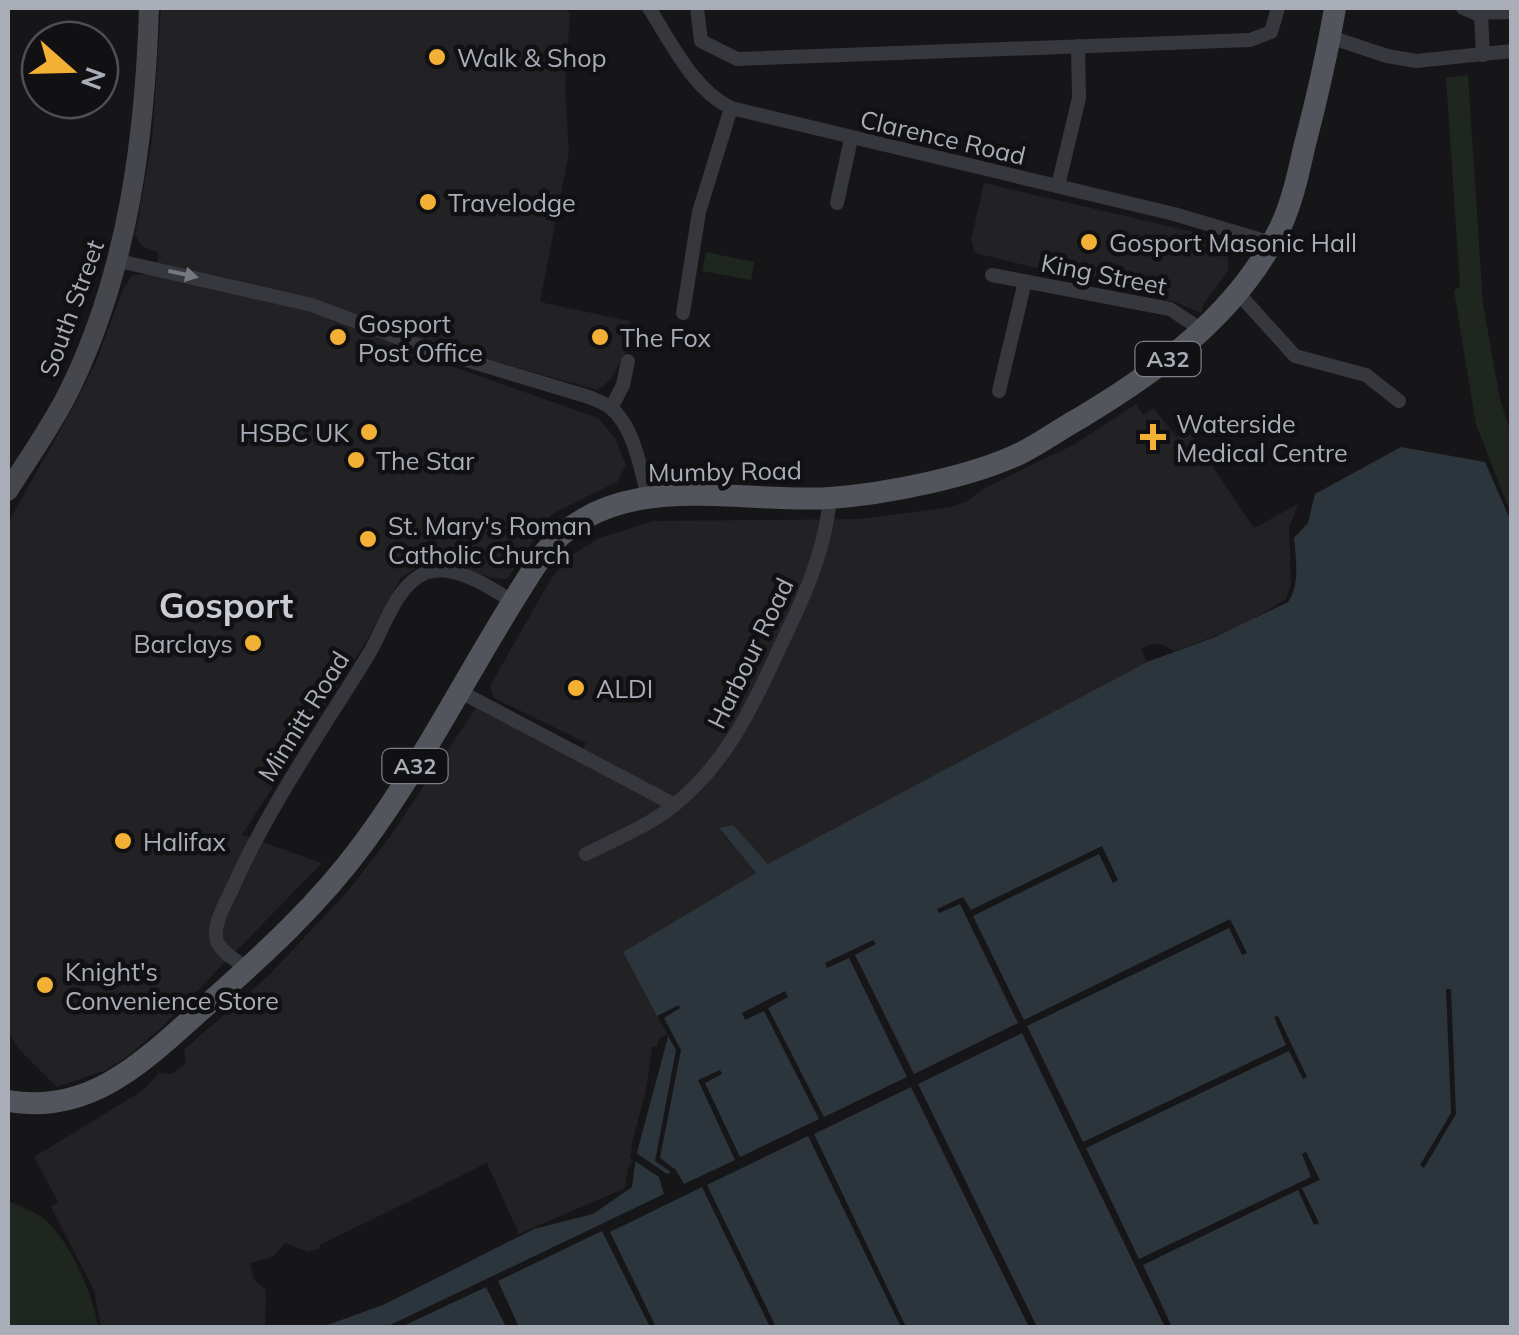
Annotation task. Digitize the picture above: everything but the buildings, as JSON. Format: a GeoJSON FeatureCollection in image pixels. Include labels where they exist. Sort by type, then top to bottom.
{"type":"FeatureCollection","features":[{"type":"Feature","properties":{"kind":"main road","name":"South Street"},"geometry":{"type":"LineString","coordinates":[[8,491],[70,391],[118,261],[131,198],[145,83],[148,8]]}},
{"type":"Feature","properties":{"kind":"main road","name":"Mumby Road"},"geometry":{"type":"LineString","coordinates":[[8,1101],[71,1101],[124,1074],[168,1039],[317,901],[402,787],[544,552],[572,526],[612,506],[648,497],[682,494],[830,498],[927,484],[1019,454],[1144,379],[1238,293],[1272,243],[1292,194],[1334,8]]}},
{"type":"Feature","properties":{"kind":"street","name":"Clarence Road"},"geometry":{"type":"LineString","coordinates":[[649,8],[703,87],[731,108],[1229,228],[1272,243]]}},
{"type":"Feature","properties":{"kind":"street"},"geometry":{"type":"LineString","coordinates":[[697,8],[701,41],[740,59],[1258,38],[1273,30],[1278,8]]}},
{"type":"Feature","properties":{"kind":"street"},"geometry":{"type":"LineString","coordinates":[[1463,8],[1481,14],[1512,12]]}},
{"type":"Feature","properties":{"kind":"street"},"geometry":{"type":"LineString","coordinates":[[1481,14],[1482,55]]}},
{"type":"Feature","properties":{"kind":"street"},"geometry":{"type":"LineString","coordinates":[[1330,37],[1407,60],[1439,61],[1512,52]]}},
{"type":"Feature","properties":{"kind":"street"},"geometry":{"type":"LineString","coordinates":[[1058,186],[1079,98],[1078,46]]}},
{"type":"Feature","properties":{"kind":"street"},"geometry":{"type":"LineString","coordinates":[[684,313],[698,212],[731,108]]}},
{"type":"Feature","properties":{"kind":"street"},"geometry":{"type":"LineString","coordinates":[[836,202],[851,138]]}},
{"type":"Feature","properties":{"kind":"street"},"geometry":{"type":"LineString","coordinates":[[118,261],[312,304],[423,347],[566,388],[612,408],[631,440],[648,497]]}},
{"type":"Feature","properties":{"kind":"street","name":"King Street"},"geometry":{"type":"LineString","coordinates":[[992,275],[1170,309],[1202,330]]}},
{"type":"Feature","properties":{"kind":"street"},"geometry":{"type":"LineString","coordinates":[[999,391],[1025,281]]}},
{"type":"Feature","properties":{"kind":"street"},"geometry":{"type":"LineString","coordinates":[[1238,293],[1294,356],[1366,375],[1398,401]]}},
{"type":"Feature","properties":{"kind":"street"},"geometry":{"type":"LineString","coordinates":[[612,408],[623,386],[628,360]]}},
{"type":"Feature","properties":{"kind":"street","name":"Harbour Road"},"geometry":{"type":"LineString","coordinates":[[586,854],[675,805],[712,768],[748,717],[819,558],[830,498]]}},
{"type":"Feature","properties":{"kind":"street","name":"Minnitt Road"},"geometry":{"type":"LineString","coordinates":[[247,968],[219,946],[215,935],[228,898],[271,809],[372,650],[397,602],[420,576],[444,572],[474,580],[512,602]]}},
{"type":"Feature","properties":{"kind":"street"},"geometry":{"type":"LineString","coordinates":[[458,691],[675,805]]}},
{"type":"Feature","properties":{"kind":"shaded area"},"geometry":{"type":"Polygon","coordinates":[[[161,8],[564,8],[570,14],[565,88],[569,152],[540,302],[630,321],[626,341],[630,345],[610,380],[598,390],[425,342],[420,355],[598,418],[615,438],[626,465],[617,482],[552,514],[507,579],[441,562],[420,566],[401,578],[364,645],[242,835],[322,863],[161,1028],[128,1056],[104,1071],[57,1087],[19,1049],[8,1032],[8,523],[96,362],[123,289],[133,275],[155,274],[159,253],[142,246],[135,235],[152,140],[161,8]]]}},
{"type":"Feature","properties":{"kind":"shaded area"},"geometry":{"type":"Polygon","coordinates":[[[1468,75],[1483,304],[1500,399],[1511,434],[1511,514],[1476,424],[1454,291],[1460,286],[1446,78],[1468,75]]]}},
{"type":"Feature","properties":{"kind":"shaded area"},"geometry":{"type":"Polygon","coordinates":[[[984,183],[1219,238],[1228,245],[1228,271],[1201,313],[1175,302],[975,253],[971,240],[984,183]]]}},
{"type":"Feature","properties":{"kind":"shaded area"},"geometry":{"type":"Polygon","coordinates":[[[706,252],[754,262],[751,280],[702,271],[706,252]]]}},
{"type":"Feature","properties":{"kind":"shaded area"},"geometry":{"type":"Polygon","coordinates":[[[1136,404],[1143,415],[1154,408],[1176,437],[1188,429],[1254,528],[1298,504],[1289,528],[1291,584],[1286,599],[1245,624],[1184,648],[1174,651],[1152,644],[1141,649],[1147,662],[768,865],[733,826],[719,829],[756,873],[623,952],[667,1035],[659,1038],[657,1047],[652,1047],[631,1148],[637,1153],[628,1168],[625,1188],[519,1234],[487,1163],[320,1248],[309,1252],[285,1243],[273,1257],[250,1263],[254,1280],[266,1290],[265,1326],[303,1327],[101,1327],[94,1290],[51,1207],[58,1202],[34,1157],[142,1091],[159,1073],[171,1074],[186,1064],[184,1050],[268,976],[348,891],[391,835],[477,706],[578,756],[586,743],[494,698],[490,686],[552,577],[569,557],[599,538],[654,521],[861,519],[951,507],[1075,444],[1136,404]]]}},
{"type":"Feature","properties":{"kind":"shaded area"},"geometry":{"type":"Polygon","coordinates":[[[1401,447],[1485,462],[1512,524],[1511,1327],[319,1328],[383,1305],[534,1229],[593,1214],[632,1187],[636,1156],[668,1037],[623,952],[756,873],[719,828],[733,825],[768,864],[1147,662],[1215,637],[1288,602],[1296,580],[1294,538],[1308,523],[1315,494],[1401,447]]]}},
{"type":"Feature","properties":{"kind":"shaded area"},"geometry":{"type":"Polygon","coordinates":[[[8,1201],[44,1219],[63,1241],[86,1284],[98,1327],[8,1327],[8,1201]]]}},
{"type":"Feature","properties":{"kind":"pier"},"geometry":{"type":"Polygon","coordinates":[[[1102,846],[1118,880],[1113,883],[1099,854],[973,916],[1024,1020],[1230,919],[1247,953],[1242,955],[1229,928],[1027,1026],[1083,1142],[1286,1045],[1274,1017],[1278,1016],[1307,1077],[1303,1079],[1289,1051],[1086,1148],[1139,1259],[1311,1177],[1302,1154],[1306,1152],[1320,1180],[1302,1188],[1319,1223],[1314,1225],[1298,1190],[1143,1265],[1172,1327],[1165,1327],[1022,1033],[918,1084],[1037,1327],[1029,1327],[911,1087],[814,1134],[906,1327],[901,1327],[808,1136],[707,1185],[776,1327],[770,1327],[702,1187],[610,1232],[656,1327],[650,1327],[602,1231],[498,1281],[519,1327],[506,1327],[486,1287],[401,1327],[386,1327],[664,1194],[659,1177],[630,1158],[632,1150],[667,1174],[671,1172],[655,1161],[676,1050],[657,1016],[679,1005],[664,1018],[681,1050],[660,1158],[676,1170],[684,1184],[735,1160],[698,1080],[720,1070],[722,1074],[705,1083],[740,1157],[819,1119],[764,1011],[745,1020],[742,1013],[785,991],[788,997],[768,1008],[824,1117],[907,1077],[849,958],[827,968],[825,963],[873,940],[876,944],[855,955],[914,1074],[1018,1023],[960,904],[939,913],[937,909],[963,897],[971,910],[1102,846]]]}},
{"type":"Feature","properties":{"kind":"pier"},"geometry":{"type":"Polygon","coordinates":[[[1446,989],[1451,989],[1456,1114],[1424,1168],[1420,1165],[1451,1113],[1446,989]]]}},
{"type":"Feature","properties":{"kind":"place","name":"Walk & Shop"},"geometry":{"type":"Point","coordinates":[437,57]}},
{"type":"Feature","properties":{"kind":"place","name":"Travelodge"},"geometry":{"type":"Point","coordinates":[428,202]}},
{"type":"Feature","properties":{"kind":"place","name":"Gosport Masonic Hall"},"geometry":{"type":"Point","coordinates":[1089,242]}},
{"type":"Feature","properties":{"kind":"place","name":"Gosport Post Office"},"geometry":{"type":"Point","coordinates":[338,337]}},
{"type":"Feature","properties":{"kind":"place","name":"The Fox"},"geometry":{"type":"Point","coordinates":[600,337]}},
{"type":"Feature","properties":{"kind":"place","name":"HSBC UK"},"geometry":{"type":"Point","coordinates":[369,432]}},
{"type":"Feature","properties":{"kind":"place","name":"Waterside Medical Centre"},"geometry":{"type":"Point","coordinates":[1153,437]}},
{"type":"Feature","properties":{"kind":"place","name":"The Star"},"geometry":{"type":"Point","coordinates":[356,460]}},
{"type":"Feature","properties":{"kind":"place","name":"St. Mary's Roman Catholic Church"},"geometry":{"type":"Point","coordinates":[368,539]}},
{"type":"Feature","properties":{"kind":"place","name":"Barclays"},"geometry":{"type":"Point","coordinates":[253,643]}},
{"type":"Feature","properties":{"kind":"place","name":"ALDI"},"geometry":{"type":"Point","coordinates":[576,688]}},
{"type":"Feature","properties":{"kind":"place","name":"Halifax"},"geometry":{"type":"Point","coordinates":[123,841]}},
{"type":"Feature","properties":{"kind":"place","name":"Knight's Convenience Store"},"geometry":{"type":"Point","coordinates":[45,985]}},
{"type":"Feature","properties":{"kind":"district","name":"Gosport"},"geometry":{"type":"Point","coordinates":[226,605]}}]}
